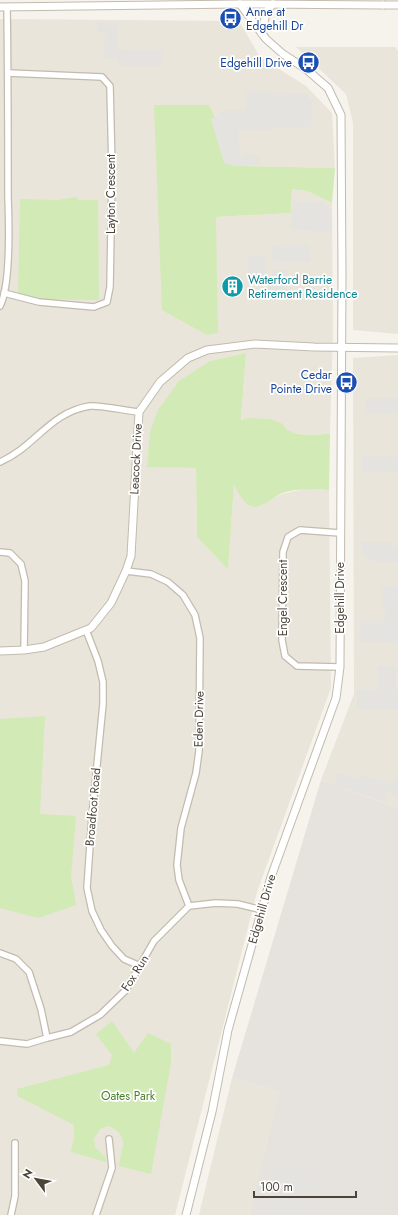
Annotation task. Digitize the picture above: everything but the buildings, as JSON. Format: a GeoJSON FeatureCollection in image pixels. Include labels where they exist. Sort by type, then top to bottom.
{"type":"FeatureCollection","features":[{"type":"Feature","properties":{"kind":"street"},"geometry":{"type":"LineString","coordinates":[[0,306],[7,278],[9,228],[8,74],[3,7],[240,2],[273,4],[398,5]]}},
{"type":"Feature","properties":{"kind":"street","name":"Edgehill Drive"},"geometry":{"type":"LineString","coordinates":[[186,1215],[212,1112],[228,1030],[271,877],[336,698],[340,667],[342,276],[341,115],[328,88],[306,69],[283,54],[262,34],[240,2]]}},
{"type":"Feature","properties":{"kind":"street"},"geometry":{"type":"LineString","coordinates":[[262,34],[266,12],[273,4]]}},
{"type":"Feature","properties":{"kind":"street","name":"Layton Crescent"},"geometry":{"type":"LineString","coordinates":[[4,294],[38,302],[94,307],[107,302],[110,287],[112,170],[110,86],[102,77],[8,74]]}},
{"type":"Feature","properties":{"kind":"street","name":"Leacock Drive"},"geometry":{"type":"LineString","coordinates":[[0,651],[44,647],[86,630],[90,628],[111,603],[126,571],[131,556],[139,412],[160,382],[188,358],[207,350],[255,344],[341,347]]}},
{"type":"Feature","properties":{"kind":"street"},"geometry":{"type":"LineString","coordinates":[[341,347],[398,348]]}},
{"type":"Feature","properties":{"kind":"street"},"geometry":{"type":"LineString","coordinates":[[0,462],[27,446],[59,418],[73,410],[92,406],[139,412]]}},
{"type":"Feature","properties":{"kind":"street","name":"Engel Crescent"},"geometry":{"type":"LineString","coordinates":[[340,533],[300,530],[288,537],[283,552],[282,640],[285,656],[296,666],[340,667]]}},
{"type":"Feature","properties":{"kind":"street"},"geometry":{"type":"LineString","coordinates":[[0,552],[10,553],[21,564],[25,581],[24,650]]}},
{"type":"Feature","properties":{"kind":"street","name":"Eden Drive"},"geometry":{"type":"LineString","coordinates":[[126,571],[151,574],[168,582],[183,595],[195,615],[200,638],[199,751],[196,773],[181,828],[177,865],[179,880],[189,906]]}},
{"type":"Feature","properties":{"kind":"street","name":"Broadfoot Road"},"geometry":{"type":"LineString","coordinates":[[86,630],[98,661],[103,682],[103,704],[92,816],[87,888],[92,911],[101,930],[112,946],[124,959],[140,966]]}},
{"type":"Feature","properties":{"kind":"street"},"geometry":{"type":"LineString","coordinates":[[189,906],[238,904],[262,910]]}},
{"type":"Feature","properties":{"kind":"street","name":"Fox Run"},"geometry":{"type":"LineString","coordinates":[[0,1042],[27,1044],[71,1032],[100,1015],[126,990],[154,941],[189,906]]}},
{"type":"Feature","properties":{"kind":"street"},"geometry":{"type":"LineString","coordinates":[[0,953],[16,959],[28,972],[41,1009],[47,1038]]}},
{"type":"Feature","properties":{"kind":"street"},"geometry":{"type":"LineString","coordinates":[[96,1215],[112,1168],[109,1139]]}},
{"type":"Feature","properties":{"kind":"street"},"geometry":{"type":"LineString","coordinates":[[11,1215],[15,1196],[15,1143]]}},
{"type":"Feature","properties":{"kind":"shaded area"},"geometry":{"type":"Polygon","coordinates":[[[0,19],[239,21],[260,57],[306,86],[332,113],[335,168],[239,166],[209,105],[218,333],[215,217],[291,213],[292,189],[307,191],[332,203],[333,331],[330,434],[302,434],[289,432],[284,428],[247,418],[241,420],[246,353],[210,361],[147,466],[196,468],[197,537],[228,568],[234,484],[261,506],[281,494],[305,489],[329,490],[331,688],[257,892],[175,1215],[0,1215],[0,19]]]}},
{"type":"Feature","properties":{"kind":"shaded area"},"geometry":{"type":"Polygon","coordinates":[[[97,23],[118,23],[117,49],[161,50],[161,66],[118,65],[118,59],[104,58],[105,33],[97,32],[97,23]]]}},
{"type":"Feature","properties":{"kind":"shaded area"},"geometry":{"type":"Polygon","coordinates":[[[296,47],[395,47],[398,51],[398,334],[353,330],[353,123],[346,94],[296,47]]]}},
{"type":"Feature","properties":{"kind":"shaded area"},"geometry":{"type":"Polygon","coordinates":[[[247,91],[308,94],[308,98],[313,99],[311,127],[238,131],[241,156],[238,157],[243,160],[244,154],[260,155],[260,164],[236,166],[224,163],[211,119],[218,116],[219,111],[245,110],[247,91]]]}},
{"type":"Feature","properties":{"kind":"shaded area"},"geometry":{"type":"Polygon","coordinates":[[[292,201],[322,202],[332,211],[332,232],[291,230],[292,201]]]}},
{"type":"Feature","properties":{"kind":"shaded area"},"geometry":{"type":"Polygon","coordinates":[[[310,244],[310,262],[273,263],[272,245],[310,244]]]}},
{"type":"Feature","properties":{"kind":"shaded area"},"geometry":{"type":"Polygon","coordinates":[[[248,256],[265,256],[265,283],[248,283],[248,256]]]}},
{"type":"Feature","properties":{"kind":"shaded area"},"geometry":{"type":"Polygon","coordinates":[[[272,270],[288,271],[286,299],[267,299],[268,276],[272,276],[272,270]]]}},
{"type":"Feature","properties":{"kind":"shaded area"},"geometry":{"type":"Polygon","coordinates":[[[398,355],[398,808],[321,780],[354,694],[353,358],[398,355]]]}},
{"type":"Feature","properties":{"kind":"shaded area"},"geometry":{"type":"Polygon","coordinates":[[[398,398],[398,413],[365,414],[365,399],[398,398]]]}},
{"type":"Feature","properties":{"kind":"shaded area"},"geometry":{"type":"Polygon","coordinates":[[[362,456],[398,457],[398,472],[362,472],[362,456]]]}},
{"type":"Feature","properties":{"kind":"shaded area"},"geometry":{"type":"Polygon","coordinates":[[[362,542],[392,543],[392,547],[398,547],[398,562],[369,561],[369,556],[362,556],[362,542]]]}},
{"type":"Feature","properties":{"kind":"shaded area"},"geometry":{"type":"Polygon","coordinates":[[[383,586],[397,586],[398,643],[359,642],[361,620],[382,621],[387,611],[383,611],[383,586]]]}},
{"type":"Feature","properties":{"kind":"shaded area"},"geometry":{"type":"Polygon","coordinates":[[[378,666],[396,666],[398,710],[357,709],[357,690],[378,690],[378,666]]]}},
{"type":"Feature","properties":{"kind":"shaded area"},"geometry":{"type":"Polygon","coordinates":[[[338,773],[358,779],[367,776],[390,784],[398,778],[398,800],[388,789],[384,801],[335,785],[338,773]]]}},
{"type":"Feature","properties":{"kind":"shaded area"},"geometry":{"type":"Polygon","coordinates":[[[321,780],[398,808],[398,1215],[249,1215],[279,1091],[232,1078],[321,780]]]}},
{"type":"Feature","properties":{"kind":"shaded area"},"geometry":{"type":"Polygon","coordinates":[[[232,1078],[279,1091],[249,1215],[199,1215],[232,1078]]]}},
{"type":"Feature","properties":{"kind":"shaded area"},"geometry":{"type":"Polygon","coordinates":[[[274,1162],[325,1174],[316,1215],[262,1215],[274,1162]]]}},
{"type":"Feature","properties":{"kind":"green space"},"geometry":{"type":"Polygon","coordinates":[[[154,105],[209,105],[239,166],[335,168],[332,203],[307,191],[292,189],[291,213],[216,217],[218,333],[207,335],[162,310],[154,105]]]}},
{"type":"Feature","properties":{"kind":"green space"},"geometry":{"type":"Polygon","coordinates":[[[76,197],[79,200],[98,200],[99,300],[35,299],[18,294],[20,199],[58,200],[76,197]]]}},
{"type":"Feature","properties":{"kind":"green space"},"geometry":{"type":"Polygon","coordinates":[[[246,353],[241,420],[247,418],[270,419],[283,424],[290,431],[296,433],[310,435],[330,434],[329,490],[305,489],[288,491],[256,507],[247,504],[244,501],[234,485],[228,569],[197,537],[196,468],[147,467],[150,432],[158,410],[179,381],[210,361],[246,353]]]}},
{"type":"Feature","properties":{"kind":"green space"},"geometry":{"type":"Polygon","coordinates":[[[45,716],[40,814],[76,816],[71,876],[76,905],[38,918],[0,908],[0,719],[45,716]]]}},
{"type":"Feature","properties":{"kind":"green space","name":"Oates Park"},"geometry":{"type":"Polygon","coordinates":[[[112,1021],[134,1053],[148,1033],[171,1044],[171,1063],[151,1174],[119,1166],[123,1147],[122,1138],[116,1130],[109,1126],[100,1129],[94,1139],[95,1147],[106,1158],[106,1162],[71,1152],[74,1137],[74,1125],[17,1096],[17,1089],[109,1065],[112,1055],[96,1034],[112,1021]]]}},
{"type":"Feature","properties":{"kind":"place","name":"Anne at Edgehill Dr"},"geometry":{"type":"Point","coordinates":[231,19]}},
{"type":"Feature","properties":{"kind":"place","name":"Edgehill Drive"},"geometry":{"type":"Point","coordinates":[308,63]}},
{"type":"Feature","properties":{"kind":"place","name":"Waterford Barrie Retirement Residence"},"geometry":{"type":"Point","coordinates":[232,287]}},
{"type":"Feature","properties":{"kind":"place","name":"Cedar Pointe Drive"},"geometry":{"type":"Point","coordinates":[347,382]}}]}
